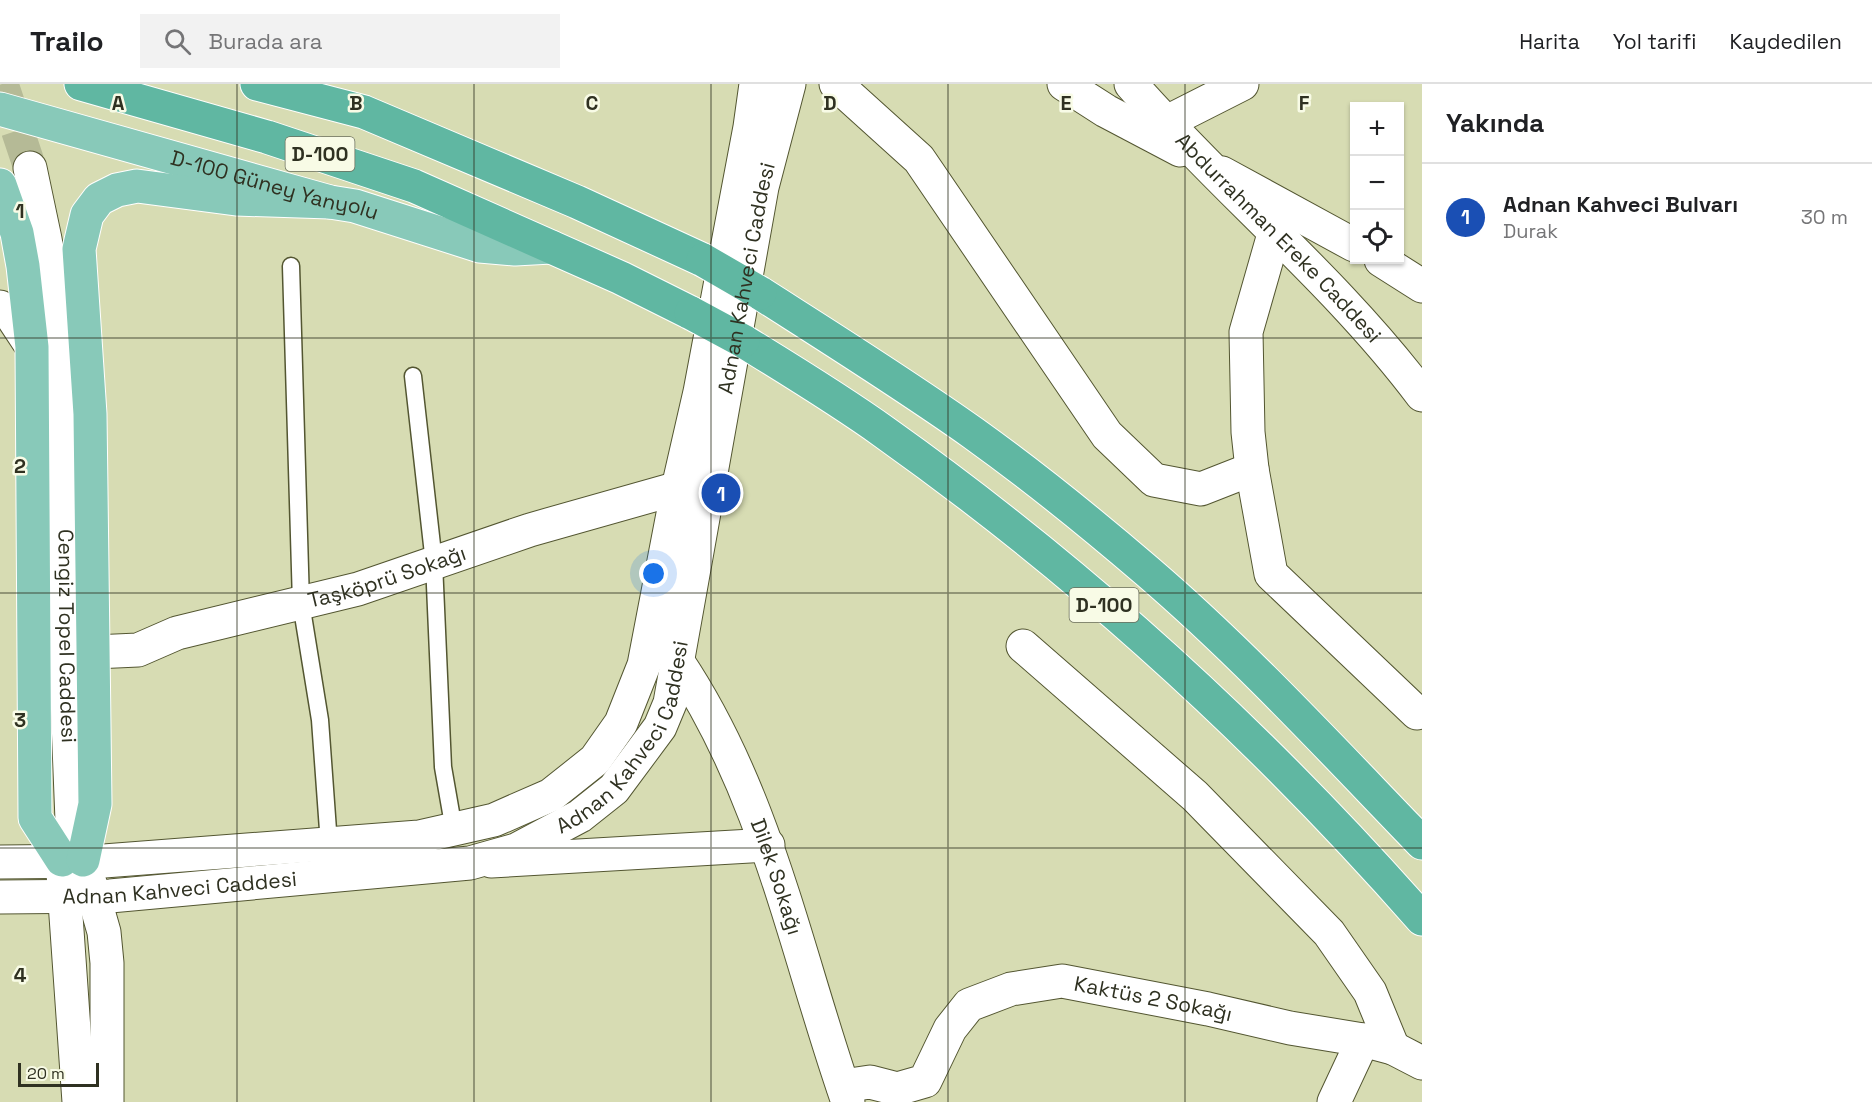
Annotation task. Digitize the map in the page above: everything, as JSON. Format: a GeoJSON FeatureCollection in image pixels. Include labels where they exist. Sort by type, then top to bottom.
{"type":"FeatureCollection","features":[{"type":"Feature","properties":{"kind":"highway","name":"D-100"},"geometry":{"type":"LineString","coordinates":[[81,84],[267,137],[414,186],[621,278],[743,341],[884,431],[1080,584],[1201,690],[1303,792],[1422,919]]}},
{"type":"Feature","properties":{"kind":"highway","name":"D-100"},"geometry":{"type":"LineString","coordinates":[[257,84],[364,112],[578,202],[703,260],[760,293],[881,370],[974,434],[1148,572],[1294,711],[1422,843]]}},
{"type":"Feature","properties":{"kind":"main road"},"geometry":{"type":"LineString","coordinates":[[286,84],[364,112]]}},
{"type":"Feature","properties":{"kind":"main road","name":"Adnan Kahveci Caddesi"},"geometry":{"type":"LineString","coordinates":[[0,862],[104,861],[419,837],[494,820],[550,795],[595,760],[621,723],[644,665],[678,488],[700,392],[716,297],[748,139],[756,84]]}},
{"type":"Feature","properties":{"kind":"main road","name":"Adnan Kahveci Caddesi"},"geometry":{"type":"LineString","coordinates":[[0,897],[79,896],[470,862],[516,850],[580,816],[614,789],[660,727],[670,703],[762,187],[789,84]]}},
{"type":"Feature","properties":{"kind":"main road"},"geometry":{"type":"LineString","coordinates":[[836,84],[919,159],[1107,435],[1154,480],[1201,489],[1252,469]]}},
{"type":"Feature","properties":{"kind":"main road"},"geometry":{"type":"LineString","coordinates":[[1064,84],[1106,111],[1350,243]]}},
{"type":"Feature","properties":{"kind":"main road","name":"Abdurrahman Ereke Caddesi"},"geometry":{"type":"LineString","coordinates":[[1131,84],[1165,123],[1329,287],[1422,395]]}},
{"type":"Feature","properties":{"kind":"main road"},"geometry":{"type":"LineString","coordinates":[[1165,123],[1242,84]]}},
{"type":"Feature","properties":{"kind":"main road","name":"D-100 Güney Yanyolu"},"geometry":{"type":"LineString","coordinates":[[0,109],[330,202],[355,206],[480,246],[516,249],[551,247]]}},
{"type":"Feature","properties":{"kind":"main road"},"geometry":{"type":"LineString","coordinates":[[15,174],[8,241],[23,266],[32,347],[35,818],[72,860],[95,804],[90,414],[79,249],[87,215],[99,199],[117,190],[137,186],[236,199],[330,202]]}},
{"type":"Feature","properties":{"kind":"main road","name":"Cengiz Topel Caddesi"},"geometry":{"type":"LineString","coordinates":[[15,174],[28,211],[50,345],[58,812],[72,860],[79,896],[104,932],[107,963],[106,1102]]}},
{"type":"Feature","properties":{"kind":"main road"},"geometry":{"type":"LineString","coordinates":[[1275,234],[1246,332],[1248,432],[1252,469],[1271,574],[1417,713]]}},
{"type":"Feature","properties":{"kind":"main road"},"geometry":{"type":"LineString","coordinates":[[1387,264],[1422,286]]}},
{"type":"Feature","properties":{"kind":"main road"},"geometry":{"type":"LineString","coordinates":[[0,307],[12,315],[32,347]]}},
{"type":"Feature","properties":{"kind":"main road","name":"Taşköprü Sokağı"},"geometry":{"type":"LineString","coordinates":[[94,652],[138,650],[177,633],[358,589],[530,530],[678,488]]}},
{"type":"Feature","properties":{"kind":"main road"},"geometry":{"type":"LineString","coordinates":[[1023,646],[1195,796],[1329,933],[1370,992],[1378,1044],[1334,1102]]}},
{"type":"Feature","properties":{"kind":"main road","name":"Dilek Sokağı"},"geometry":{"type":"LineString","coordinates":[[678,662],[698,691],[732,757],[768,845],[845,1094]]}},
{"type":"Feature","properties":{"kind":"main road"},"geometry":{"type":"LineString","coordinates":[[470,862],[768,845]]}},
{"type":"Feature","properties":{"kind":"main road"},"geometry":{"type":"LineString","coordinates":[[79,896],[67,928],[79,1102]]}},
{"type":"Feature","properties":{"kind":"main road","name":"Kaktüs 2 Sokağı"},"geometry":{"type":"LineString","coordinates":[[845,1094],[870,1083],[897,1089],[925,1081],[950,1029],[969,1005],[1011,989],[1062,981],[1378,1044],[1422,1063]]}},
{"type":"Feature","properties":{"kind":"lane"},"geometry":{"type":"LineString","coordinates":[[291,266],[301,603],[320,720],[329,844]]}},
{"type":"Feature","properties":{"kind":"lane"},"geometry":{"type":"LineString","coordinates":[[413,376],[434,563],[443,766],[454,830]]}},
{"type":"Feature","properties":{"kind":"tunnel"},"geometry":{"type":"LineString","coordinates":[[2,84],[30,168]]}},
{"type":"Feature","properties":{"kind":"place","name":"Adnan Kahveci Bulvarı"},"geometry":{"type":"Point","coordinates":[721,493]}}]}
